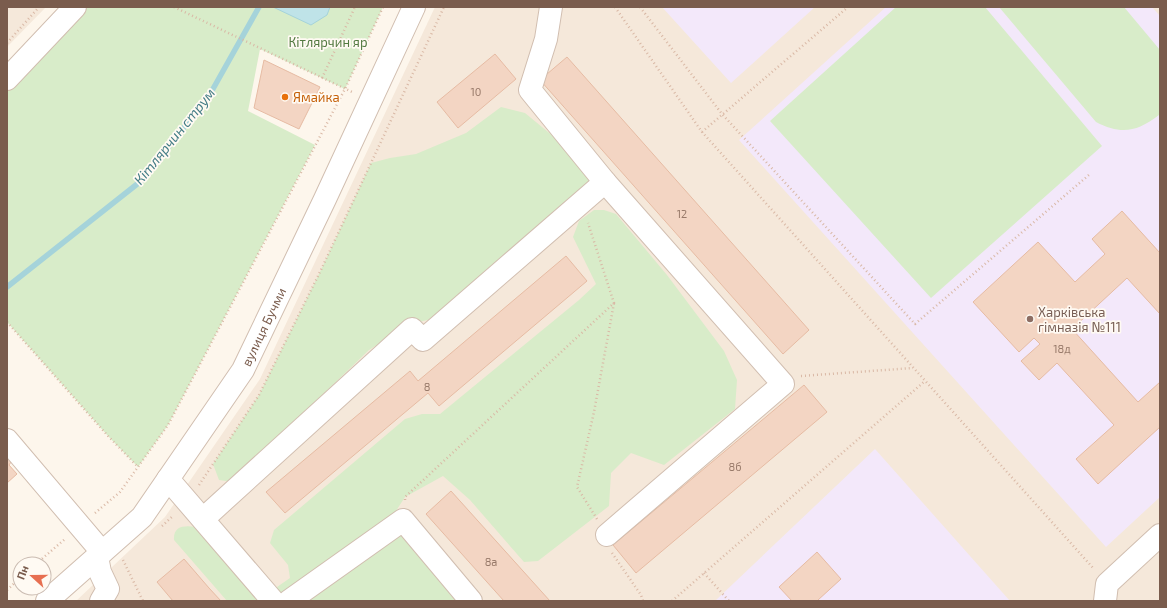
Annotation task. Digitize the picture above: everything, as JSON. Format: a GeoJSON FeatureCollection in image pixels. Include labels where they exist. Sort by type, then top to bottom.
{"type":"FeatureCollection","features":[{"type":"Feature","properties":{"kind":"street"},"geometry":{"type":"LineString","coordinates":[[7,79],[75,7]]}},
{"type":"Feature","properties":{"kind":"street","name":"вулиця Бучми"},"geometry":{"type":"LineString","coordinates":[[47,601],[142,517],[244,370],[414,7]]}},
{"type":"Feature","properties":{"kind":"street"},"geometry":{"type":"LineString","coordinates":[[551,7],[546,39],[530,90],[605,182],[783,384],[607,535]]}},
{"type":"Feature","properties":{"kind":"street"},"geometry":{"type":"LineString","coordinates":[[202,520],[412,329],[423,340],[605,182]]}},
{"type":"Feature","properties":{"kind":"street"},"geometry":{"type":"LineString","coordinates":[[7,440],[80,526],[104,550],[100,572],[108,589],[101,601]]}},
{"type":"Feature","properties":{"kind":"street"},"geometry":{"type":"LineString","coordinates":[[168,479],[273,601]]}},
{"type":"Feature","properties":{"kind":"street"},"geometry":{"type":"LineString","coordinates":[[289,601],[403,520],[471,601]]}},
{"type":"Feature","properties":{"kind":"street"},"geometry":{"type":"LineString","coordinates":[[1106,592],[1160,535]]}},
{"type":"Feature","properties":{"kind":"path"},"geometry":{"type":"LineString","coordinates":[[7,43],[40,7]]}},
{"type":"Feature","properties":{"kind":"path"},"geometry":{"type":"LineString","coordinates":[[174,7],[371,101]]}},
{"type":"Feature","properties":{"kind":"path"},"geometry":{"type":"LineString","coordinates":[[322,78],[355,7]]}},
{"type":"Feature","properties":{"kind":"path"},"geometry":{"type":"LineString","coordinates":[[45,556],[120,492],[168,425],[345,89],[383,7]]}},
{"type":"Feature","properties":{"kind":"path"},"geometry":{"type":"LineString","coordinates":[[188,502],[259,395],[320,272],[444,7]]}},
{"type":"Feature","properties":{"kind":"path"},"geometry":{"type":"LineString","coordinates":[[614,7],[702,132],[914,368],[1106,592]]}},
{"type":"Feature","properties":{"kind":"path"},"geometry":{"type":"LineString","coordinates":[[640,7],[722,114],[915,324],[1090,174]]}},
{"type":"Feature","properties":{"kind":"path"},"geometry":{"type":"LineString","coordinates":[[702,132],[848,7]]}},
{"type":"Feature","properties":{"kind":"path"},"geometry":{"type":"LineString","coordinates":[[581,203],[614,303],[594,412],[577,487],[607,535],[607,547],[642,595],[643,601]]}},
{"type":"Feature","properties":{"kind":"path"},"geometry":{"type":"LineString","coordinates":[[403,520],[405,497],[614,303]]}},
{"type":"Feature","properties":{"kind":"path"},"geometry":{"type":"LineString","coordinates":[[7,322],[108,436],[138,467]]}},
{"type":"Feature","properties":{"kind":"path"},"geometry":{"type":"LineString","coordinates":[[777,378],[914,368]]}},
{"type":"Feature","properties":{"kind":"path"},"geometry":{"type":"LineString","coordinates":[[672,601],[925,381]]}},
{"type":"Feature","properties":{"kind":"path"},"geometry":{"type":"LineString","coordinates":[[104,550],[143,601]]}},
{"type":"Feature","properties":{"kind":"path"},"geometry":{"type":"LineString","coordinates":[[704,573],[729,601]]}},
{"type":"Feature","properties":{"kind":"shaded area"},"geometry":{"type":"Polygon","coordinates":[[[7,7],[46,7],[7,47],[7,7]]]}},
{"type":"Feature","properties":{"kind":"shaded area"},"geometry":{"type":"Polygon","coordinates":[[[435,7],[1160,7],[1160,601],[76,601],[165,517],[260,379],[435,7]]]}},
{"type":"Feature","properties":{"kind":"shaded area"},"geometry":{"type":"Polygon","coordinates":[[[662,7],[815,7],[731,83],[662,7]]]}},
{"type":"Feature","properties":{"kind":"shaded area","name":"Харківська гімназія №111"},"geometry":{"type":"Polygon","coordinates":[[[886,7],[1152,7],[1160,16],[1160,497],[1106,547],[739,140],[886,7]]]}},
{"type":"Feature","properties":{"kind":"shaded area"},"geometry":{"type":"Polygon","coordinates":[[[875,449],[1010,601],[715,601],[875,449]]]}},
{"type":"Feature","properties":{"kind":"green space","name":"Кітлярчин яр"},"geometry":{"type":"Polygon","coordinates":[[[74,7],[383,7],[345,89],[260,49],[248,111],[315,145],[168,425],[138,467],[108,436],[7,322],[7,77],[74,7]]]}},
{"type":"Feature","properties":{"kind":"green space"},"geometry":{"type":"Polygon","coordinates":[[[896,7],[985,7],[1102,146],[931,298],[770,121],[896,7]]]}},
{"type":"Feature","properties":{"kind":"green space"},"geometry":{"type":"Polygon","coordinates":[[[999,7],[1124,7],[1160,50],[1159,115],[1143,125],[1129,130],[1113,129],[1096,122],[999,7]]]}},
{"type":"Feature","properties":{"kind":"green space"},"geometry":{"type":"Polygon","coordinates":[[[501,107],[525,113],[559,141],[589,178],[586,191],[431,319],[408,325],[369,350],[232,482],[219,480],[213,464],[259,395],[320,272],[371,163],[416,154],[466,133],[501,107]]]}},
{"type":"Feature","properties":{"kind":"green space"},"geometry":{"type":"Polygon","coordinates":[[[594,210],[604,210],[616,214],[667,275],[724,351],[737,380],[735,409],[664,465],[631,453],[611,473],[609,506],[538,561],[524,562],[470,500],[443,476],[405,497],[394,514],[460,601],[227,601],[174,540],[174,535],[177,529],[187,526],[196,527],[259,591],[277,587],[290,578],[288,565],[270,543],[274,530],[405,419],[422,414],[440,414],[579,300],[596,284],[573,237],[579,221],[594,210]]]}},
{"type":"Feature","properties":{"kind":"water"},"geometry":{"type":"Polygon","coordinates":[[[273,7],[330,7],[327,15],[311,25],[273,7]]]}},
{"type":"Feature","properties":{"kind":"building"},"geometry":{"type":"Polygon","coordinates":[[[495,54],[516,79],[458,128],[437,102],[495,54]]]}},
{"type":"Feature","properties":{"kind":"building"},"geometry":{"type":"Polygon","coordinates":[[[567,57],[809,330],[783,354],[540,80],[567,57]]]}},
{"type":"Feature","properties":{"kind":"building","name":"Ямайка"},"geometry":{"type":"Polygon","coordinates":[[[264,60],[320,87],[299,129],[254,108],[264,60]]]}},
{"type":"Feature","properties":{"kind":"building"},"geometry":{"type":"Polygon","coordinates":[[[1122,211],[1160,253],[1160,314],[1127,278],[1072,329],[1138,402],[1160,382],[1160,427],[1098,484],[1076,459],[1114,425],[1057,363],[1039,380],[1021,361],[1040,344],[1034,338],[1019,352],[973,302],[1038,242],[1075,282],[1105,254],[1092,239],[1122,211]]]}},
{"type":"Feature","properties":{"kind":"building"},"geometry":{"type":"Polygon","coordinates":[[[566,256],[587,281],[439,406],[428,393],[285,513],[266,492],[410,371],[418,381],[566,256]]]}},
{"type":"Feature","properties":{"kind":"building"},"geometry":{"type":"Polygon","coordinates":[[[804,385],[827,412],[636,573],[613,545],[804,385]]]}},
{"type":"Feature","properties":{"kind":"building"},"geometry":{"type":"Polygon","coordinates":[[[7,453],[13,459],[9,465],[17,474],[7,483],[7,453]]]}},
{"type":"Feature","properties":{"kind":"building"},"geometry":{"type":"Polygon","coordinates":[[[451,491],[550,601],[504,601],[426,514],[451,491]]]}},
{"type":"Feature","properties":{"kind":"building"},"geometry":{"type":"Polygon","coordinates":[[[817,552],[841,579],[818,600],[819,601],[792,601],[779,587],[817,552]]]}},
{"type":"Feature","properties":{"kind":"building"},"geometry":{"type":"Polygon","coordinates":[[[184,559],[221,601],[173,601],[157,582],[184,559]]]}},
{"type":"Feature","properties":{"kind":"waterway","name":"Кітлярчин струм"},"geometry":{"type":"LineString","coordinates":[[7,287],[141,181],[209,96],[259,7]]}},
{"type":"Feature","properties":{"kind":"place","name":"Ямайка"},"geometry":{"type":"Point","coordinates":[285,97]}},
{"type":"Feature","properties":{"kind":"place","name":"Харківська гімназія №111"},"geometry":{"type":"Point","coordinates":[1030,319]}}]}
